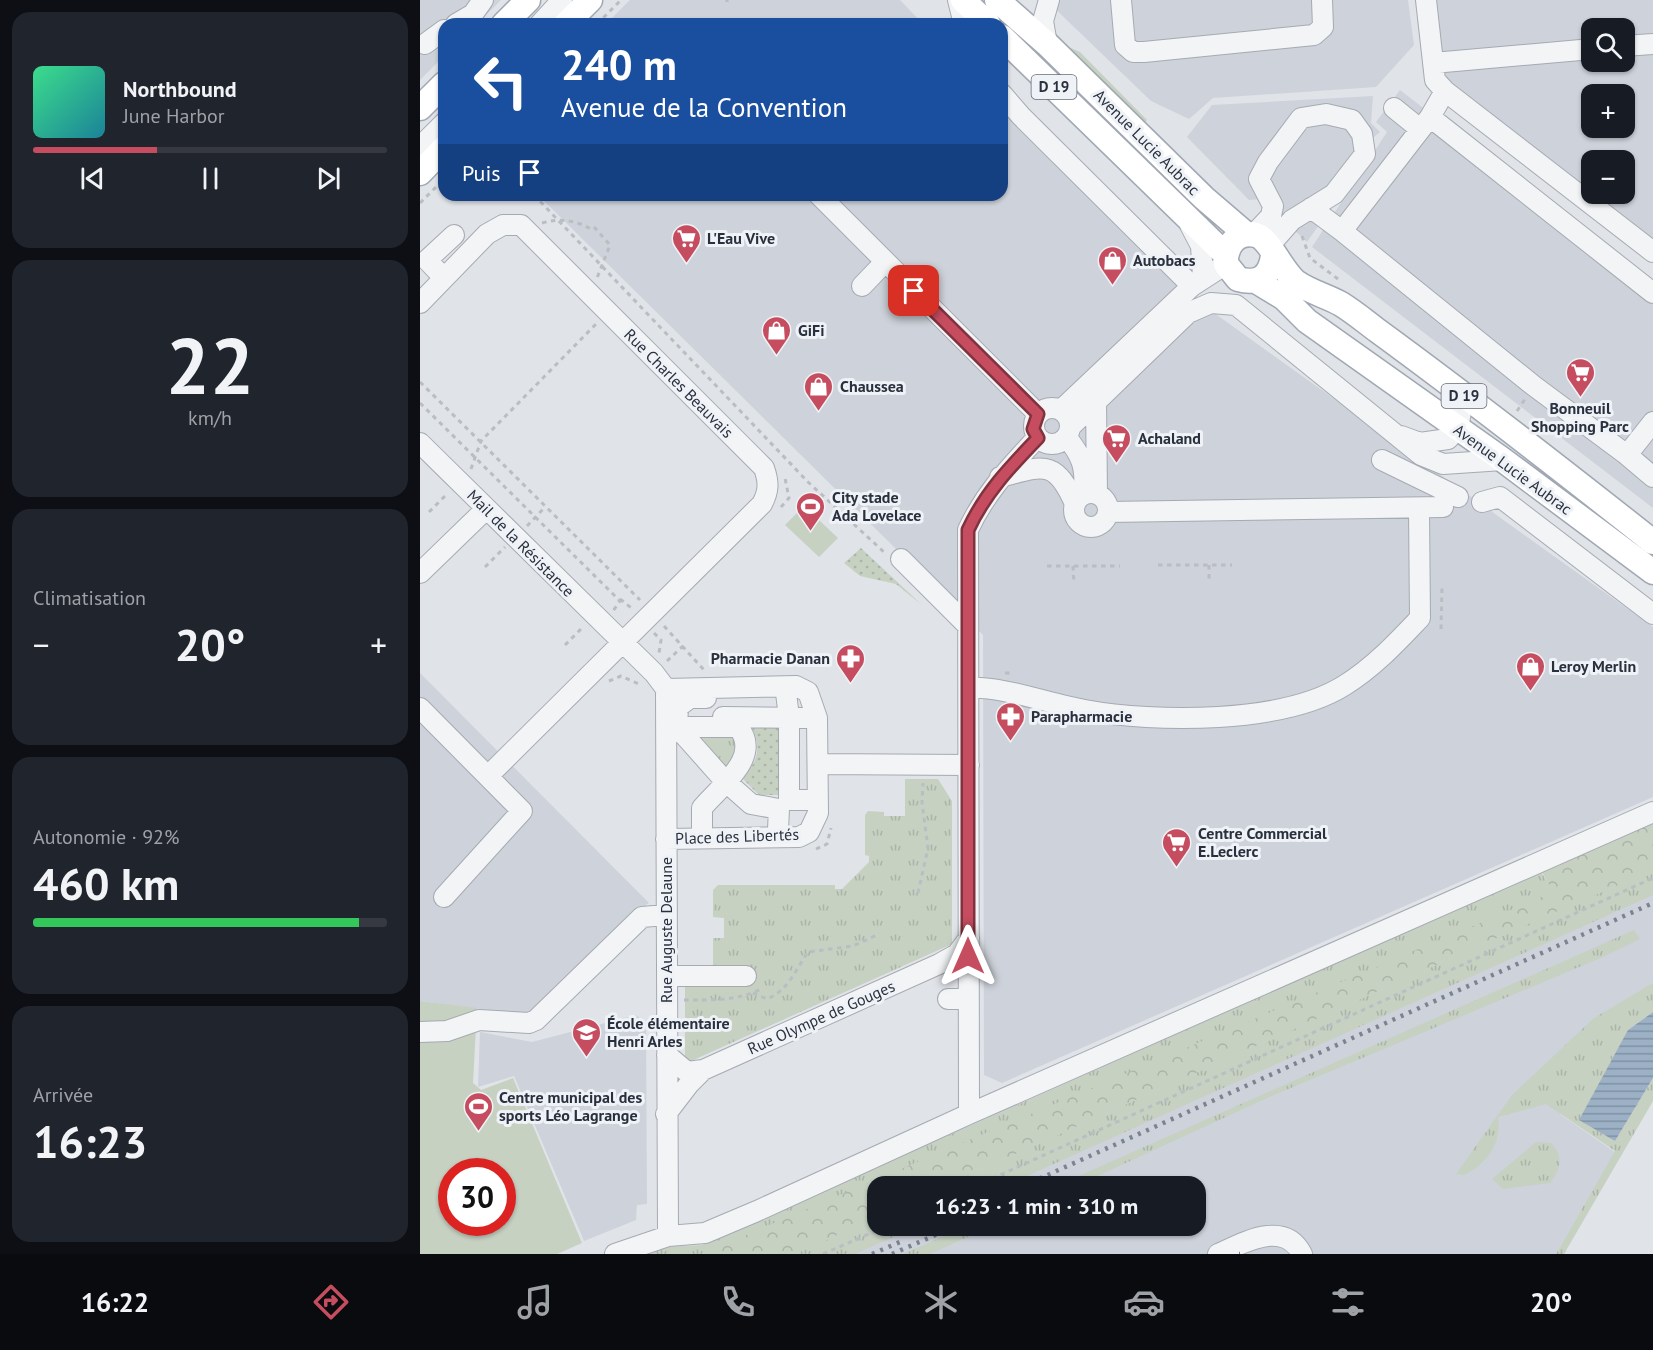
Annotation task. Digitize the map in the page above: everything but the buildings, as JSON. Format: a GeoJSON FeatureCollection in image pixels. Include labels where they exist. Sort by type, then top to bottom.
{"type":"FeatureCollection","features":[{"type":"Feature","properties":{"kind":"main road"},"geometry":{"type":"LineString","coordinates":[[510,18],[528,0]]}},
{"type":"Feature","properties":{"kind":"main road"},"geometry":{"type":"LineString","coordinates":[[963,0],[982,18]]}},
{"type":"Feature","properties":{"kind":"main road","name":"Avenue Lucie Aubrac"},"geometry":{"type":"LineString","coordinates":[[997,0],[1047,44],[1204,198],[1261,242],[1297,282],[1340,304],[1464,396],[1653,542]]}},
{"type":"Feature","properties":{"kind":"main road","name":"Avenue Lucie Aubrac"},"geometry":{"type":"LineString","coordinates":[[1008,43],[1186,217],[1226,260],[1238,279],[1256,281],[1284,298],[1307,321],[1503,460],[1653,572]]}},
{"type":"Feature","properties":{"kind":"main road"},"geometry":{"type":"LineString","coordinates":[[420,108],[438,90]]}},
{"type":"Feature","properties":{"kind":"main road"},"geometry":{"type":"LineString","coordinates":[[420,173],[438,154]]}},
{"type":"Feature","properties":{"kind":"main road"},"geometry":{"type":"LineString","coordinates":[[1226,260],[1232,241],[1261,242],[1271,268],[1266,276],[1256,281]]}},
{"type":"Feature","properties":{"kind":"street"},"geometry":{"type":"LineString","coordinates":[[958,0],[962,18]]}},
{"type":"Feature","properties":{"kind":"street"},"geometry":{"type":"LineString","coordinates":[[1047,44],[1043,21],[1048,0]]}},
{"type":"Feature","properties":{"kind":"street"},"geometry":{"type":"LineString","coordinates":[[1121,0],[1125,45],[1133,52],[1314,35],[1323,27],[1322,0]]}},
{"type":"Feature","properties":{"kind":"street"},"geometry":{"type":"LineString","coordinates":[[1426,0],[1435,80],[1445,91],[1653,252]]}},
{"type":"Feature","properties":{"kind":"street"},"geometry":{"type":"LineString","coordinates":[[563,18],[579,14]]}},
{"type":"Feature","properties":{"kind":"street"},"geometry":{"type":"LineString","coordinates":[[422,44],[438,34]]}},
{"type":"Feature","properties":{"kind":"street"},"geometry":{"type":"LineString","coordinates":[[1635,45],[1653,44]]}},
{"type":"Feature","properties":{"kind":"street"},"geometry":{"type":"LineString","coordinates":[[1433,63],[1581,50]]}},
{"type":"Feature","properties":{"kind":"street"},"geometry":{"type":"LineString","coordinates":[[1342,231],[1425,123],[1445,91]]}},
{"type":"Feature","properties":{"kind":"street"},"geometry":{"type":"LineString","coordinates":[[1008,101],[1021,116],[1197,282]]}},
{"type":"Feature","properties":{"kind":"street"},"geometry":{"type":"LineString","coordinates":[[1394,108],[1425,123],[1653,293]]}},
{"type":"Feature","properties":{"kind":"street"},"geometry":{"type":"LineString","coordinates":[[1326,114],[1352,120],[1362,134],[1365,154],[1334,194],[1261,242],[1273,206],[1259,178],[1268,162],[1301,118],[1326,114]]}},
{"type":"Feature","properties":{"kind":"street"},"geometry":{"type":"LineString","coordinates":[[420,147],[438,129]]}},
{"type":"Feature","properties":{"kind":"street"},"geometry":{"type":"LineString","coordinates":[[825,201],[1038,414]]}},
{"type":"Feature","properties":{"kind":"street"},"geometry":{"type":"LineString","coordinates":[[1311,208],[1534,386],[1653,477]]}},
{"type":"Feature","properties":{"kind":"street"},"geometry":{"type":"LineString","coordinates":[[1186,217],[1202,246],[1197,282]]}},
{"type":"Feature","properties":{"kind":"street","name":"Rue Charles Beauvais"},"geometry":{"type":"LineString","coordinates":[[420,303],[487,234],[503,225],[521,225],[764,468],[768,480],[768,494],[762,504],[488,776]]}},
{"type":"Feature","properties":{"kind":"street"},"geometry":{"type":"LineString","coordinates":[[444,278],[427,260],[454,236]]}},
{"type":"Feature","properties":{"kind":"street"},"geometry":{"type":"LineString","coordinates":[[1086,497],[1086,470],[1066,425],[1047,408],[1038,414],[1033,429],[1038,438],[1052,444],[1066,425],[1197,282],[1226,260]]}},
{"type":"Feature","properties":{"kind":"street"},"geometry":{"type":"LineString","coordinates":[[862,286],[885,262]]}},
{"type":"Feature","properties":{"kind":"street"},"geometry":{"type":"LineString","coordinates":[[1066,425],[1096,400],[1188,313],[1211,303],[1236,305],[1421,455],[1443,464],[1503,460]]}},
{"type":"Feature","properties":{"kind":"street"},"geometry":{"type":"LineString","coordinates":[[1396,434],[1420,443],[1436,443],[1452,436],[1458,428],[1464,396]]}},
{"type":"Feature","properties":{"kind":"street"},"geometry":{"type":"LineString","coordinates":[[1000,477],[1034,468],[1049,469],[1086,497],[1107,503],[1108,512],[1104,522],[1085,526],[1076,517],[1086,497],[1096,400]]}},
{"type":"Feature","properties":{"kind":"street"},"geometry":{"type":"LineString","coordinates":[[1627,455],[1653,422]]}},
{"type":"Feature","properties":{"kind":"street"},"geometry":{"type":"LineString","coordinates":[[962,997],[969,938],[968,530],[980,503],[1000,477],[1038,438]]}},
{"type":"Feature","properties":{"kind":"street","name":"Mail de la Résistance"},"geometry":{"type":"LineString","coordinates":[[420,443],[621,643]]}},
{"type":"Feature","properties":{"kind":"street"},"geometry":{"type":"LineString","coordinates":[[1108,512],[1419,509],[1450,502],[1382,460]]}},
{"type":"Feature","properties":{"kind":"street"},"geometry":{"type":"LineString","coordinates":[[1482,502],[1500,497],[1653,614]]}},
{"type":"Feature","properties":{"kind":"street"},"geometry":{"type":"LineString","coordinates":[[420,573],[486,508]]}},
{"type":"Feature","properties":{"kind":"street"},"geometry":{"type":"LineString","coordinates":[[969,688],[986,687],[1051,704],[1122,717],[1231,716],[1306,702],[1345,686],[1381,657],[1420,618],[1419,509]]}},
{"type":"Feature","properties":{"kind":"street"},"geometry":{"type":"LineString","coordinates":[[900,559],[968,626]]}},
{"type":"Feature","properties":{"kind":"street"},"geometry":{"type":"LineString","coordinates":[[621,643],[654,673],[666,689]]}},
{"type":"Feature","properties":{"kind":"street","name":"Place des Libertés"},"geometry":{"type":"LineString","coordinates":[[666,689],[796,686],[808,692],[813,702],[817,718],[818,764],[818,813],[809,832],[799,837],[666,838]]}},
{"type":"Feature","properties":{"kind":"street","name":"Rue Auguste Delaune"},"geometry":{"type":"LineString","coordinates":[[666,689],[668,1236]]}},
{"type":"Feature","properties":{"kind":"street"},"geometry":{"type":"LineString","coordinates":[[778,830],[784,805],[789,717],[786,693]]}},
{"type":"Feature","properties":{"kind":"street"},"geometry":{"type":"LineString","coordinates":[[677,724],[706,705],[789,717],[812,718]]}},
{"type":"Feature","properties":{"kind":"street"},"geometry":{"type":"LineString","coordinates":[[420,708],[522,811],[444,897]]}},
{"type":"Feature","properties":{"kind":"street"},"geometry":{"type":"LineString","coordinates":[[677,724],[725,781],[751,804],[784,805],[812,800]]}},
{"type":"Feature","properties":{"kind":"street"},"geometry":{"type":"LineString","coordinates":[[677,724],[738,727],[746,736],[747,750],[743,762],[702,808],[702,831]]}},
{"type":"Feature","properties":{"kind":"street"},"geometry":{"type":"LineString","coordinates":[[818,764],[969,765]]}},
{"type":"Feature","properties":{"kind":"street"},"geometry":{"type":"LineString","coordinates":[[615,1254],[668,1236],[705,1233],[1653,812]]}},
{"type":"Feature","properties":{"kind":"street"},"geometry":{"type":"LineString","coordinates":[[420,1032],[447,1031],[479,1020],[529,1023],[536,1020],[642,917],[666,915]]}},
{"type":"Feature","properties":{"kind":"street","name":"Rue Olympe de Gouges"},"geometry":{"type":"LineString","coordinates":[[666,1114],[703,1070],[939,964],[957,954],[969,938]]}},
{"type":"Feature","properties":{"kind":"street"},"geometry":{"type":"LineString","coordinates":[[939,964],[956,968],[964,979],[962,997],[969,1114]]}},
{"type":"Feature","properties":{"kind":"street"},"geometry":{"type":"LineString","coordinates":[[667,976],[749,984]]}},
{"type":"Feature","properties":{"kind":"street"},"geometry":{"type":"LineString","coordinates":[[666,1055],[687,1072],[703,1070]]}},
{"type":"Feature","properties":{"kind":"street"},"geometry":{"type":"LineString","coordinates":[[1218,1254],[1266,1235],[1288,1239],[1302,1254]]}},
{"type":"Feature","properties":{"kind":"path"},"geometry":{"type":"LineString","coordinates":[[579,14],[621,0]]}},
{"type":"Feature","properties":{"kind":"path"},"geometry":{"type":"LineString","coordinates":[[420,203],[438,185]]}},
{"type":"Feature","properties":{"kind":"path"},"geometry":{"type":"LineString","coordinates":[[540,201],[808,482],[880,551],[900,559]]}},
{"type":"Feature","properties":{"kind":"path"},"geometry":{"type":"LineString","coordinates":[[536,219],[542,223],[557,219],[579,222],[592,228],[610,245],[596,279]]}},
{"type":"Feature","properties":{"kind":"path"},"geometry":{"type":"LineString","coordinates":[[1292,220],[1301,230],[1310,258],[1343,283]]}},
{"type":"Feature","properties":{"kind":"path"},"geometry":{"type":"LineString","coordinates":[[468,473],[476,459],[481,441],[607,312]]}},
{"type":"Feature","properties":{"kind":"path"},"geometry":{"type":"LineString","coordinates":[[420,382],[642,602]]}},
{"type":"Feature","properties":{"kind":"path"},"geometry":{"type":"LineString","coordinates":[[420,404],[614,595]]}},
{"type":"Feature","properties":{"kind":"path"},"geometry":{"type":"LineString","coordinates":[[429,512],[454,487]]}},
{"type":"Feature","properties":{"kind":"path"},"geometry":{"type":"LineString","coordinates":[[523,529],[545,507]]}},
{"type":"Feature","properties":{"kind":"path"},"geometry":{"type":"LineString","coordinates":[[485,567],[509,543]]}},
{"type":"Feature","properties":{"kind":"path"},"geometry":{"type":"LineString","coordinates":[[1158,565],[1232,565]]}},
{"type":"Feature","properties":{"kind":"path"},"geometry":{"type":"LineString","coordinates":[[1209,565],[1209,584]]}},
{"type":"Feature","properties":{"kind":"path"},"geometry":{"type":"LineString","coordinates":[[1047,566],[1120,566]]}},
{"type":"Feature","properties":{"kind":"path"},"geometry":{"type":"LineString","coordinates":[[1073,566],[1074,584]]}},
{"type":"Feature","properties":{"kind":"path"},"geometry":{"type":"LineString","coordinates":[[1441,629],[1442,587]]}},
{"type":"Feature","properties":{"kind":"path"},"geometry":{"type":"LineString","coordinates":[[658,620],[706,672]]}},
{"type":"Feature","properties":{"kind":"path"},"geometry":{"type":"LineString","coordinates":[[565,645],[588,623]]}},
{"type":"Feature","properties":{"kind":"path"},"geometry":{"type":"LineString","coordinates":[[660,667],[683,645]]}},
{"type":"Feature","properties":{"kind":"path"},"geometry":{"type":"LineString","coordinates":[[1006,673],[1014,673]]}},
{"type":"Feature","properties":{"kind":"path"},"geometry":{"type":"LineString","coordinates":[[604,683],[621,676],[639,686],[646,680]]}},
{"type":"Feature","properties":{"kind":"path"},"geometry":{"type":"LineString","coordinates":[[918,893],[928,848],[922,803],[924,778]]}},
{"type":"Feature","properties":{"kind":"path"},"geometry":{"type":"LineString","coordinates":[[998,1176],[1653,878]]}},
{"type":"Feature","properties":{"kind":"path"},"geometry":{"type":"LineString","coordinates":[[749,984],[768,999],[776,996],[798,970],[808,952],[853,946],[878,935]]}},
{"type":"Feature","properties":{"kind":"path"},"geometry":{"type":"LineString","coordinates":[[749,984],[761,989]]}},
{"type":"Feature","properties":{"kind":"path"},"geometry":{"type":"LineString","coordinates":[[674,1000],[730,999],[749,984]]}},
{"type":"Feature","properties":{"kind":"path"},"geometry":{"type":"LineString","coordinates":[[823,1254],[867,1235]]}},
{"type":"Feature","properties":{"kind":"shaded area"},"geometry":{"type":"Polygon","coordinates":[[[420,0],[501,0],[483,18],[438,18],[438,62],[420,80],[420,0]]]}},
{"type":"Feature","properties":{"kind":"shaded area"},"geometry":{"type":"Polygon","coordinates":[[[630,0],[900,0],[917,18],[612,18],[630,0]]]}},
{"type":"Feature","properties":{"kind":"shaded area"},"geometry":{"type":"Polygon","coordinates":[[[1046,0],[1408,0],[1414,45],[1376,87],[1213,98],[1189,119],[1151,101],[1046,0]]]}},
{"type":"Feature","properties":{"kind":"shaded area"},"geometry":{"type":"Polygon","coordinates":[[[1423,0],[1653,0],[1653,254],[1589,204],[1635,204],[1635,150],[1581,150],[1581,198],[1433,82],[1423,0]]]}},
{"type":"Feature","properties":{"kind":"shaded area","name":"Bonneuil Shopping Parc"},"geometry":{"type":"Polygon","coordinates":[[[1400,90],[1653,285],[1653,508],[1312,247],[1387,132],[1376,122],[1400,90]]]}},
{"type":"Feature","properties":{"kind":"shaded area"},"geometry":{"type":"Polygon","coordinates":[[[1373,96],[1371,123],[1380,132],[1373,138],[1367,157],[1307,242],[1261,199],[1249,200],[1187,137],[1212,105],[1373,96]]]}},
{"type":"Feature","properties":{"kind":"shaded area","name":"Achaland"},"geometry":{"type":"Polygon","coordinates":[[[1008,110],[1196,300],[1653,627],[1653,797],[1002,1083],[984,1075],[983,635],[544,201],[1008,201],[1008,110]]]}},
{"type":"Feature","properties":{"kind":"shaded area"},"geometry":{"type":"Polygon","coordinates":[[[420,673],[649,903],[637,911],[532,1016],[420,1001],[420,673]]]}},
{"type":"Feature","properties":{"kind":"shaded area"},"geometry":{"type":"Polygon","coordinates":[[[1653,852],[1653,1000],[1560,1114],[1615,1152],[1556,1254],[705,1254],[867,1185],[867,1236],[1206,1236],[1206,1176],[889,1176],[1653,852]]]}},
{"type":"Feature","properties":{"kind":"shaded area"},"geometry":{"type":"Polygon","coordinates":[[[636,1015],[646,1023],[647,1204],[637,1205],[636,1220],[584,1241],[514,1076],[478,1087],[480,1032],[532,1042],[636,1015]]]}},
{"type":"Feature","properties":{"kind":"green space"},"geometry":{"type":"Polygon","coordinates":[[[1062,44],[1080,52],[1147,120],[1142,125],[1062,44]]]}},
{"type":"Feature","properties":{"kind":"green space","name":"City stade Ada Lovelace"},"geometry":{"type":"Polygon","coordinates":[[[804,506],[838,538],[819,557],[785,525],[804,506]]]}},
{"type":"Feature","properties":{"kind":"green space"},"geometry":{"type":"Polygon","coordinates":[[[861,548],[922,605],[896,584],[860,576],[844,563],[861,548]]]}},
{"type":"Feature","properties":{"kind":"green space"},"geometry":{"type":"Polygon","coordinates":[[[782,723],[783,795],[759,795],[742,778],[748,772],[757,753],[756,739],[750,724],[782,723]]]}},
{"type":"Feature","properties":{"kind":"green space"},"geometry":{"type":"Polygon","coordinates":[[[732,732],[740,739],[728,769],[698,736],[732,732]]]}},
{"type":"Feature","properties":{"kind":"green space"},"geometry":{"type":"Polygon","coordinates":[[[905,779],[938,779],[952,801],[952,944],[689,1062],[685,1059],[685,983],[713,970],[713,938],[724,938],[724,918],[713,917],[713,890],[718,885],[835,885],[835,889],[842,889],[869,862],[869,856],[865,855],[865,815],[868,811],[884,812],[884,816],[905,816],[905,779]]]}},
{"type":"Feature","properties":{"kind":"green space"},"geometry":{"type":"Polygon","coordinates":[[[1653,823],[1653,870],[966,1176],[885,1176],[1553,892],[1542,872],[1653,823]]]}},
{"type":"Feature","properties":{"kind":"green space"},"geometry":{"type":"Polygon","coordinates":[[[1653,870],[1653,895],[1027,1176],[966,1176],[1653,870]]]}},
{"type":"Feature","properties":{"kind":"green space"},"geometry":{"type":"Polygon","coordinates":[[[1541,872],[1554,892],[888,1176],[867,1176],[867,1185],[705,1254],[643,1254],[660,1247],[702,1245],[1541,872]]]}},
{"type":"Feature","properties":{"kind":"green space"},"geometry":{"type":"Polygon","coordinates":[[[1634,930],[1640,939],[1603,957],[1267,1098],[1098,1176],[1079,1176],[1634,930]]]}},
{"type":"Feature","properties":{"kind":"green space"},"geometry":{"type":"Polygon","coordinates":[[[1653,983],[1653,1012],[1628,1030],[1615,1141],[1653,1078],[1653,1101],[1564,1254],[1556,1254],[1615,1151],[1546,1104],[1498,1117],[1498,1135],[1486,1159],[1464,1175],[1456,1174],[1512,1095],[1594,1018],[1653,983]]]}},
{"type":"Feature","properties":{"kind":"green space","name":"Centre municipal des sports Léo Lagrange"},"geometry":{"type":"Polygon","coordinates":[[[420,1001],[477,1008],[473,1083],[481,1090],[513,1078],[582,1243],[557,1254],[420,1254],[420,1001]]]}},
{"type":"Feature","properties":{"kind":"green space"},"geometry":{"type":"Polygon","coordinates":[[[1536,1142],[1551,1143],[1558,1153],[1559,1168],[1550,1183],[1503,1189],[1492,1179],[1536,1142]]]}},
{"type":"Feature","properties":{"kind":"green space"},"geometry":{"type":"Polygon","coordinates":[[[867,1183],[867,1222],[795,1254],[701,1254],[867,1183]]]}},
{"type":"Feature","properties":{"kind":"green space"},"geometry":{"type":"Polygon","coordinates":[[[867,1222],[867,1236],[896,1236],[855,1254],[795,1254],[867,1222]]]}},
{"type":"Feature","properties":{"kind":"green space"},"geometry":{"type":"Polygon","coordinates":[[[944,1236],[970,1236],[930,1254],[903,1254],[944,1236]]]}},
{"type":"Feature","properties":{"kind":"water"},"geometry":{"type":"Polygon","coordinates":[[[1653,1012],[1653,1078],[1615,1141],[1579,1120],[1628,1030],[1653,1012]]]}},
{"type":"Feature","properties":{"kind":"railway"},"geometry":{"type":"LineString","coordinates":[[1045,1176],[1653,903]]}},
{"type":"Feature","properties":{"kind":"railway"},"geometry":{"type":"LineString","coordinates":[[892,1254],[933,1236]]}},
{"type":"Feature","properties":{"kind":"railway"},"geometry":{"type":"LineString","coordinates":[[872,1254],[900,1242]]}},
{"type":"Feature","properties":{"kind":"place","name":"L'Eau Vive"},"geometry":{"type":"Point","coordinates":[686,264]}},
{"type":"Feature","properties":{"kind":"place","name":"Autobacs"},"geometry":{"type":"Point","coordinates":[1112,286]}},
{"type":"Feature","properties":{"kind":"place","name":"GiFi"},"geometry":{"type":"Point","coordinates":[777,356]}},
{"type":"Feature","properties":{"kind":"place","name":"Bonneuil Shopping Parc"},"geometry":{"type":"Point","coordinates":[1580,398]}},
{"type":"Feature","properties":{"kind":"place","name":"Chaussea"},"geometry":{"type":"Point","coordinates":[819,412]}},
{"type":"Feature","properties":{"kind":"place","name":"Achaland"},"geometry":{"type":"Point","coordinates":[1117,464]}},
{"type":"Feature","properties":{"kind":"place","name":"City stade Ada Lovelace"},"geometry":{"type":"Point","coordinates":[811,532]}},
{"type":"Feature","properties":{"kind":"place","name":"Pharmacie Danan"},"geometry":{"type":"Point","coordinates":[851,684]}},
{"type":"Feature","properties":{"kind":"place","name":"Leroy Merlin"},"geometry":{"type":"Point","coordinates":[1530,692]}},
{"type":"Feature","properties":{"kind":"place","name":"Parapharmacie"},"geometry":{"type":"Point","coordinates":[1010,742]}},
{"type":"Feature","properties":{"kind":"place","name":"Centre Commercial E.Leclerc"},"geometry":{"type":"Point","coordinates":[1177,868]}},
{"type":"Feature","properties":{"kind":"place","name":"École élémentaire Henri Arles"},"geometry":{"type":"Point","coordinates":[586,1058]}},
{"type":"Feature","properties":{"kind":"place","name":"Centre municipal des sports Léo Lagrange"},"geometry":{"type":"Point","coordinates":[478,1132]}},
{"type":"Feature","properties":{"kind":"route"},"geometry":{"type":"LineString","coordinates":[[914,291],[1038,414],[1034,420],[1033,429],[1038,438],[1000,477],[980,503],[968,530],[968,956]]}}]}
